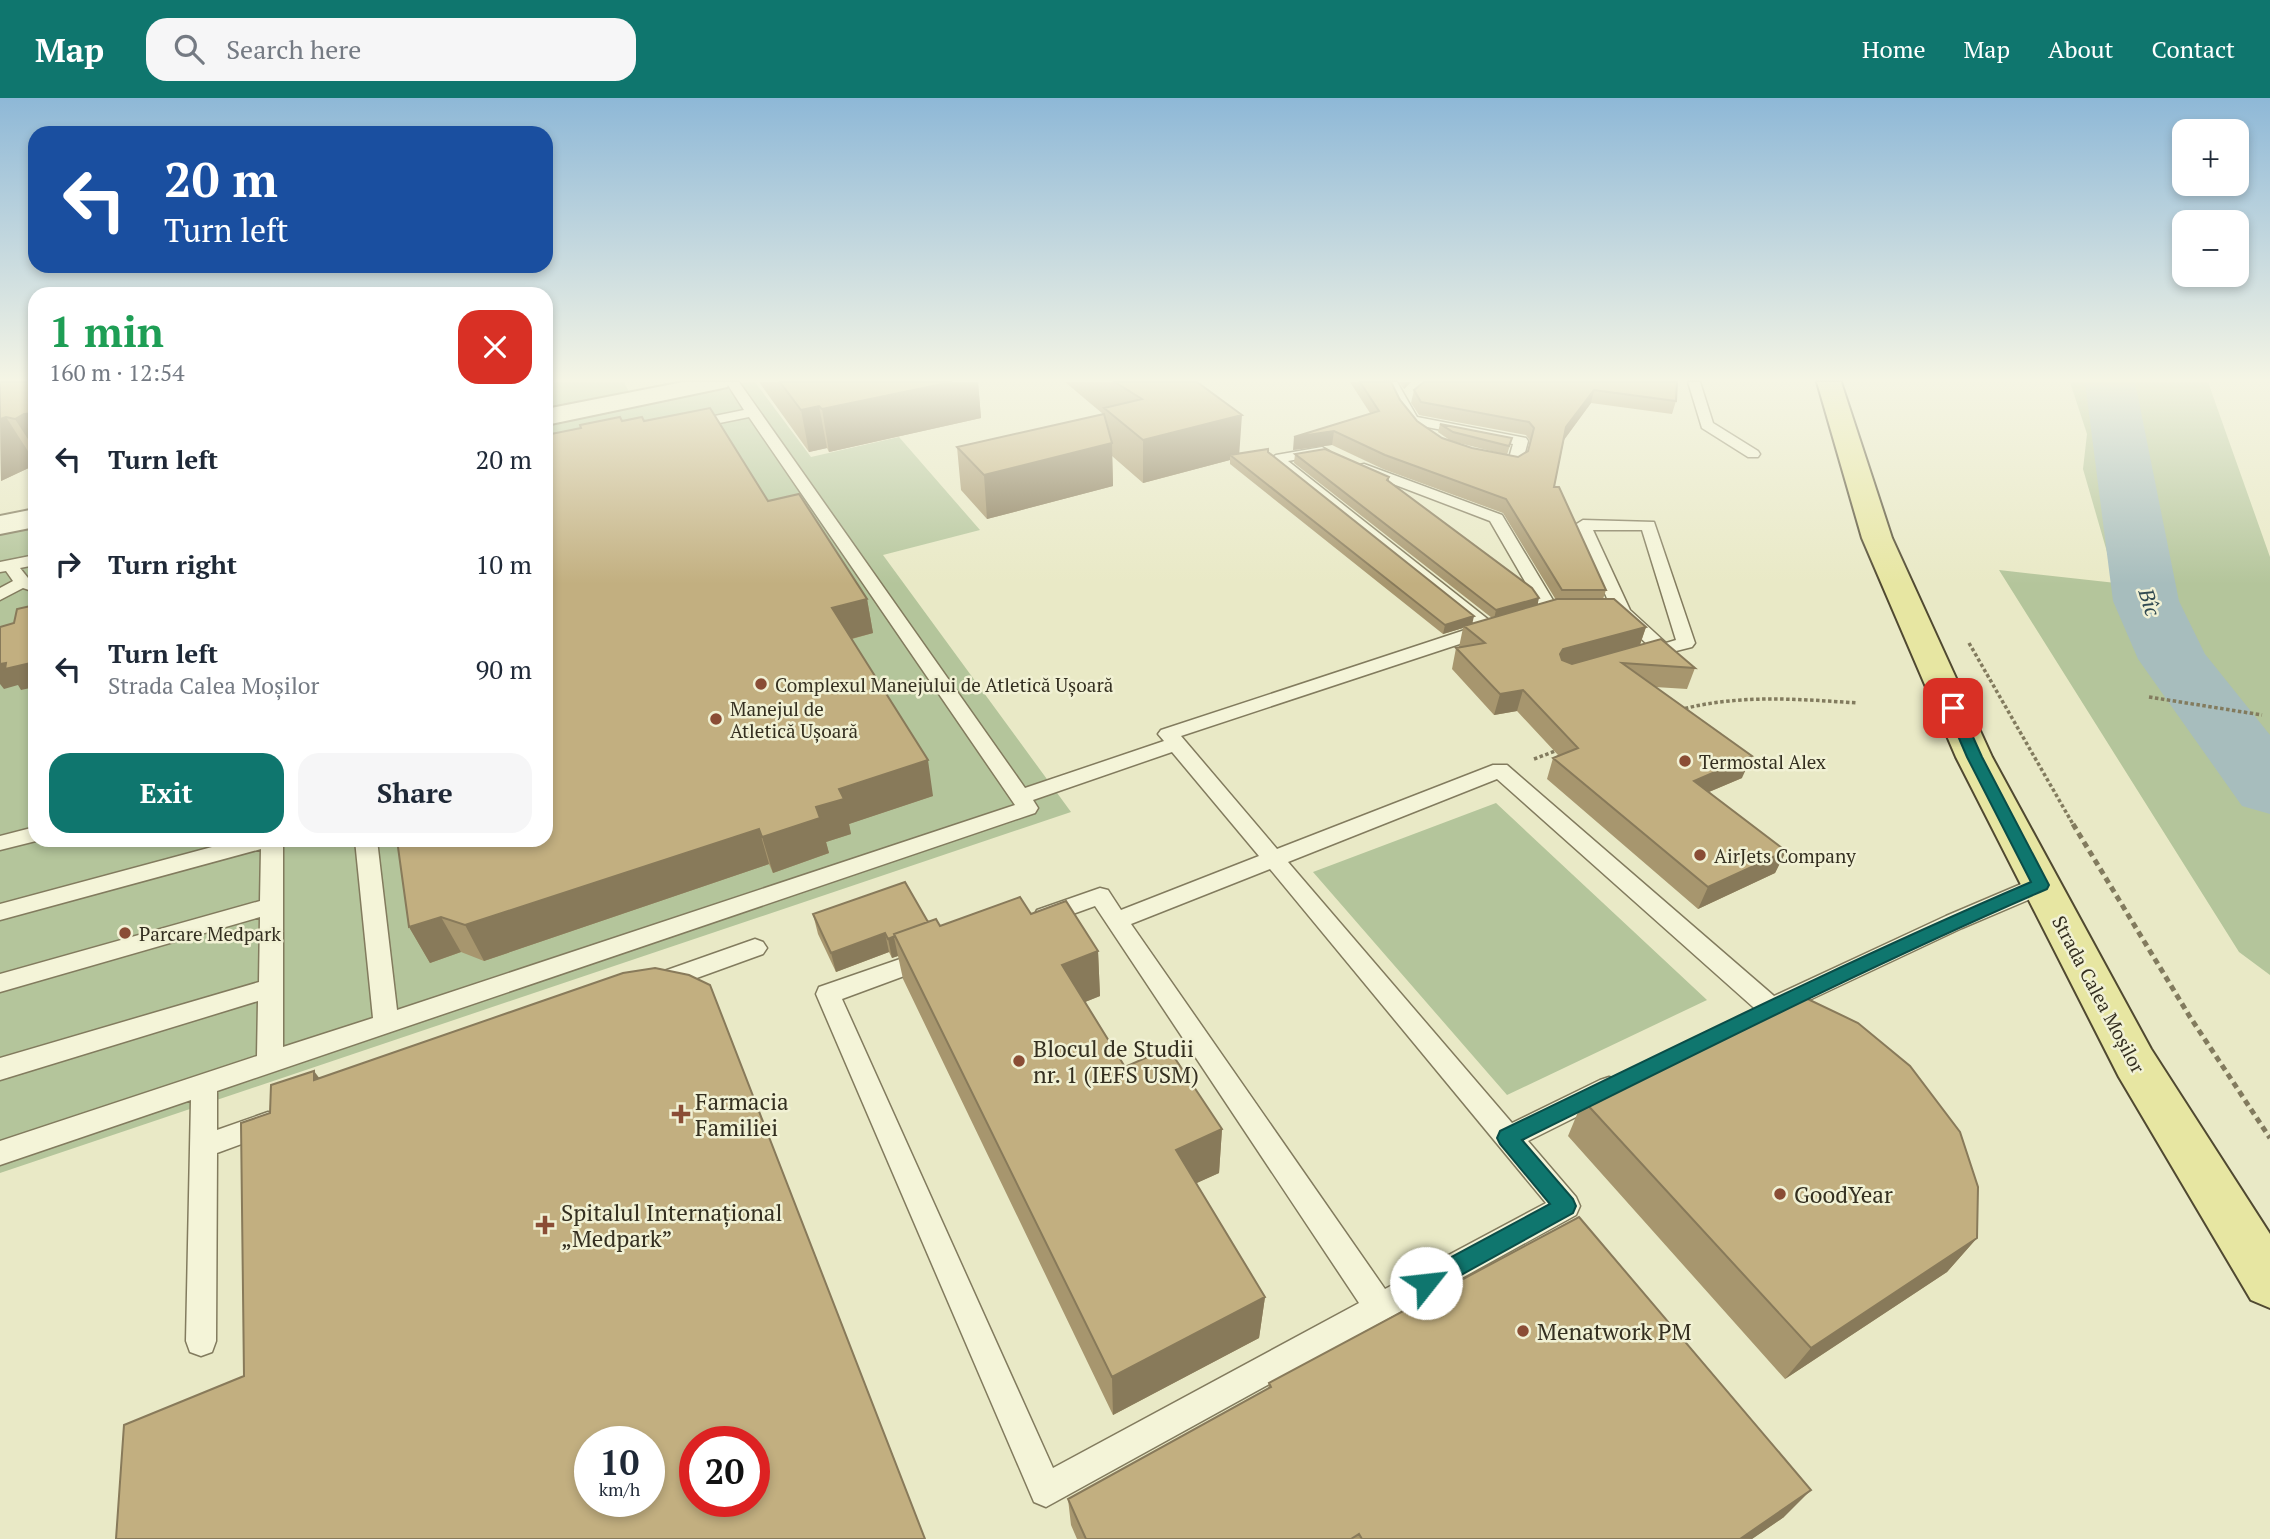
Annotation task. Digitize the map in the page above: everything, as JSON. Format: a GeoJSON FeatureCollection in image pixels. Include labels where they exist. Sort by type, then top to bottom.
{"type":"FeatureCollection","features":[{"type":"Feature","properties":{"kind":"main road","name":"Strada Calea Moșilor"},"geometry":{"type":"LineString","coordinates":[[1848,449],[1877,538],[1974,757],[2135,1063],[2270,1282]]}},
{"type":"Feature","properties":{"kind":"street"},"geometry":{"type":"LineString","coordinates":[[0,525],[28,519]]}},
{"type":"Feature","properties":{"kind":"lane"},"geometry":{"type":"LineString","coordinates":[[0,1153],[1028,808],[779,449]]}},
{"type":"Feature","properties":{"kind":"lane"},"geometry":{"type":"LineString","coordinates":[[1476,454],[1515,464],[1519,449]]}},
{"type":"Feature","properties":{"kind":"lane"},"geometry":{"type":"LineString","coordinates":[[1745,449],[1753,454]]}},
{"type":"Feature","properties":{"kind":"lane"},"geometry":{"type":"LineString","coordinates":[[944,952],[828,994],[1046,1490],[1566,1206],[1168,734],[1496,626],[1276,458],[1326,450],[1377,474],[1496,518],[1551,612]]}},
{"type":"Feature","properties":{"kind":"lane"},"geometry":{"type":"LineString","coordinates":[[1377,474],[1421,506]]}},
{"type":"Feature","properties":{"kind":"lane"},"geometry":{"type":"LineString","coordinates":[[1626,659],[1686,643],[1648,524],[1583,525],[1622,612],[1662,649]]}},
{"type":"Feature","properties":{"kind":"lane"},"geometry":{"type":"LineString","coordinates":[[5,566],[28,561]]}},
{"type":"Feature","properties":{"kind":"lane"},"geometry":{"type":"LineString","coordinates":[[5,566],[28,584]]}},
{"type":"Feature","properties":{"kind":"lane"},"geometry":{"type":"LineString","coordinates":[[1508,571],[1541,595]]}},
{"type":"Feature","properties":{"kind":"lane"},"geometry":{"type":"LineString","coordinates":[[0,595],[28,584]]}},
{"type":"Feature","properties":{"kind":"lane"},"geometry":{"type":"LineString","coordinates":[[1527,618],[1551,612],[1575,612]]}},
{"type":"Feature","properties":{"kind":"lane"},"geometry":{"type":"LineString","coordinates":[[1599,612],[1622,612]]}},
{"type":"Feature","properties":{"kind":"lane"},"geometry":{"type":"LineString","coordinates":[[1020,797],[1176,744]]}},
{"type":"Feature","properties":{"kind":"lane"},"geometry":{"type":"LineString","coordinates":[[1116,921],[1500,770],[1771,1008]]}},
{"type":"Feature","properties":{"kind":"lane"},"geometry":{"type":"LineString","coordinates":[[0,843],[28,836]]}},
{"type":"Feature","properties":{"kind":"lane"},"geometry":{"type":"LineString","coordinates":[[0,912],[240,847]]}},
{"type":"Feature","properties":{"kind":"lane"},"geometry":{"type":"LineString","coordinates":[[270,1063],[272,847]]}},
{"type":"Feature","properties":{"kind":"lane"},"geometry":{"type":"LineString","coordinates":[[367,847],[386,1025]]}},
{"type":"Feature","properties":{"kind":"lane"},"geometry":{"type":"LineString","coordinates":[[1744,1021],[1954,922],[2041,885]]}},
{"type":"Feature","properties":{"kind":"lane"},"geometry":{"type":"LineString","coordinates":[[1022,924],[1100,896],[1380,1308]]}},
{"type":"Feature","properties":{"kind":"lane"},"geometry":{"type":"LineString","coordinates":[[0,983],[271,906]]}},
{"type":"Feature","properties":{"kind":"lane"},"geometry":{"type":"LineString","coordinates":[[637,991],[755,948]]}},
{"type":"Feature","properties":{"kind":"lane"},"geometry":{"type":"LineString","coordinates":[[0,1069],[270,988]]}},
{"type":"Feature","properties":{"kind":"lane"},"geometry":{"type":"LineString","coordinates":[[1507,1138],[1633,1076]]}},
{"type":"Feature","properties":{"kind":"lane"},"geometry":{"type":"LineString","coordinates":[[201,1341],[204,1086]]}},
{"type":"Feature","properties":{"kind":"lane"},"geometry":{"type":"LineString","coordinates":[[204,1146],[296,1113]]}},
{"type":"Feature","properties":{"kind":"path"},"geometry":{"type":"LineString","coordinates":[[1963,632],[2095,866],[2270,1138]]}},
{"type":"Feature","properties":{"kind":"path"},"geometry":{"type":"LineString","coordinates":[[2150,697],[2262,715]]}},
{"type":"Feature","properties":{"kind":"path"},"geometry":{"type":"LineString","coordinates":[[1669,713],[1700,703],[1726,700],[1858,703]]}},
{"type":"Feature","properties":{"kind":"path"},"geometry":{"type":"LineString","coordinates":[[1500,770],[1564,748]]}},
{"type":"Feature","properties":{"kind":"green space","name":"Complexul Manejului de Atletică Ușoară"},"geometry":{"type":"Polygon","coordinates":[[[553,449],[805,449],[811,457],[845,449],[910,449],[980,530],[883,555],[1071,812],[0,1173],[0,532],[28,526],[28,847],[553,847],[553,449]]]}},
{"type":"Feature","properties":{"kind":"green space"},"geometry":{"type":"Polygon","coordinates":[[[2085,449],[2232,449],[2270,557],[2270,975],[2239,952],[1999,570],[2116,583],[2083,469],[2085,449]]]}},
{"type":"Feature","properties":{"kind":"green space"},"geometry":{"type":"Polygon","coordinates":[[[1496,803],[1707,1000],[1507,1095],[1313,872],[1496,803]]]}},
{"type":"Feature","properties":{"kind":"building","name":"Manejul de Atletică Ușoară"},"geometry":{"type":"Polygon","coordinates":[[[553,449],[736,449],[768,501],[799,494],[867,599],[832,608],[928,760],[839,789],[844,799],[816,807],[820,818],[762,837],[759,829],[465,925],[441,917],[409,927],[398,847],[553,847],[553,449]]]}},
{"type":"Feature","properties":{"kind":"building"},"geometry":{"type":"Polygon","coordinates":[[[959,449],[1087,449],[984,475],[959,449]]]}},
{"type":"Feature","properties":{"kind":"building"},"geometry":{"type":"Polygon","coordinates":[[[1268,449],[1268,452],[1474,616],[1445,625],[1230,455],[1268,449]]]}},
{"type":"Feature","properties":{"kind":"building"},"geometry":{"type":"Polygon","coordinates":[[[1326,449],[1389,477],[1387,480],[1532,588],[1539,598],[1496,610],[1295,454],[1326,449]]]}},
{"type":"Feature","properties":{"kind":"building"},"geometry":{"type":"Polygon","coordinates":[[[1373,449],[1478,449],[1518,457],[1528,449],[1562,449],[1554,487],[1559,487],[1606,590],[1562,590],[1506,499],[1373,449]]]}},
{"type":"Feature","properties":{"kind":"building"},"geometry":{"type":"Polygon","coordinates":[[[1557,599],[1614,599],[1646,627],[1563,649],[1560,654],[1562,660],[1572,664],[1661,639],[1695,668],[1622,663],[1752,756],[1694,781],[1786,851],[1708,887],[1553,758],[1578,748],[1523,690],[1500,694],[1456,648],[1485,643],[1464,626],[1557,599]]]}},
{"type":"Feature","properties":{"kind":"building"},"geometry":{"type":"Polygon","coordinates":[[[28,607],[28,664],[5,669],[6,663],[0,664],[0,627],[14,623],[17,609],[28,607]]]}},
{"type":"Feature","properties":{"kind":"building"},"geometry":{"type":"Polygon","coordinates":[[[905,882],[928,922],[894,934],[895,936],[888,939],[885,933],[831,953],[813,914],[905,882]]]}},
{"type":"Feature","properties":{"kind":"building"},"geometry":{"type":"Polygon","coordinates":[[[1020,897],[1031,914],[1066,901],[1098,951],[1062,965],[1125,1067],[1168,1048],[1222,1129],[1176,1150],[1265,1297],[1112,1377],[894,934],[936,919],[940,926],[1020,897]]]}},
{"type":"Feature","properties":{"kind":"building","name":"Spitalul Internațional „Medpark”"},"geometry":{"type":"Polygon","coordinates":[[[655,968],[689,975],[710,985],[925,1539],[116,1539],[124,1425],[244,1376],[241,1123],[270,1113],[271,1085],[314,1071],[314,1080],[623,973],[655,968]]]}},
{"type":"Feature","properties":{"kind":"building","name":"GoodYear"},"geometry":{"type":"Polygon","coordinates":[[[1793,992],[1858,1023],[1910,1066],[1960,1132],[1978,1187],[1977,1238],[1811,1348],[1583,1100],[1793,992]]]}},
{"type":"Feature","properties":{"kind":"building","name":"Menatwork PM"},"geometry":{"type":"Polygon","coordinates":[[[1579,1217],[1811,1490],[1740,1539],[1362,1539],[1359,1534],[1351,1539],[1086,1539],[1068,1499],[1271,1387],[1269,1383],[1579,1217]]]}},
{"type":"Feature","properties":{"kind":"waterway","name":"Bîc"},"geometry":{"type":"LineString","coordinates":[[2121,449],[2146,601],[2173,659],[2270,788]]}},
{"type":"Feature","properties":{"kind":"place","name":"Complexul Manejului de Atletică Ușoară"},"geometry":{"type":"Point","coordinates":[761,684]}},
{"type":"Feature","properties":{"kind":"place","name":"Manejul de Atletică Ușoară"},"geometry":{"type":"Point","coordinates":[716,719]}},
{"type":"Feature","properties":{"kind":"place","name":"Termostal Alex"},"geometry":{"type":"Point","coordinates":[1685,761]}},
{"type":"Feature","properties":{"kind":"place","name":"AirJets Company"},"geometry":{"type":"Point","coordinates":[1700,855]}},
{"type":"Feature","properties":{"kind":"place","name":"Parcare Medpark"},"geometry":{"type":"Point","coordinates":[125,933]}},
{"type":"Feature","properties":{"kind":"place","name":"Blocul de Studii nr. 1 (IEFS USM)"},"geometry":{"type":"Point","coordinates":[1019,1061]}},
{"type":"Feature","properties":{"kind":"place","name":"Farmacia Familiei"},"geometry":{"type":"Point","coordinates":[681,1114]}},
{"type":"Feature","properties":{"kind":"place","name":"GoodYear"},"geometry":{"type":"Point","coordinates":[1780,1194]}},
{"type":"Feature","properties":{"kind":"place","name":"Spitalul Internațional „Medpark”"},"geometry":{"type":"Point","coordinates":[545,1225]}},
{"type":"Feature","properties":{"kind":"place","name":"Menatwork PM"},"geometry":{"type":"Point","coordinates":[1523,1331]}},
{"type":"Feature","properties":{"kind":"route"},"geometry":{"type":"LineString","coordinates":[[1426,1283],[1566,1206],[1507,1138],[1954,922],[2041,885],[1974,757],[1953,708]]}}]}
